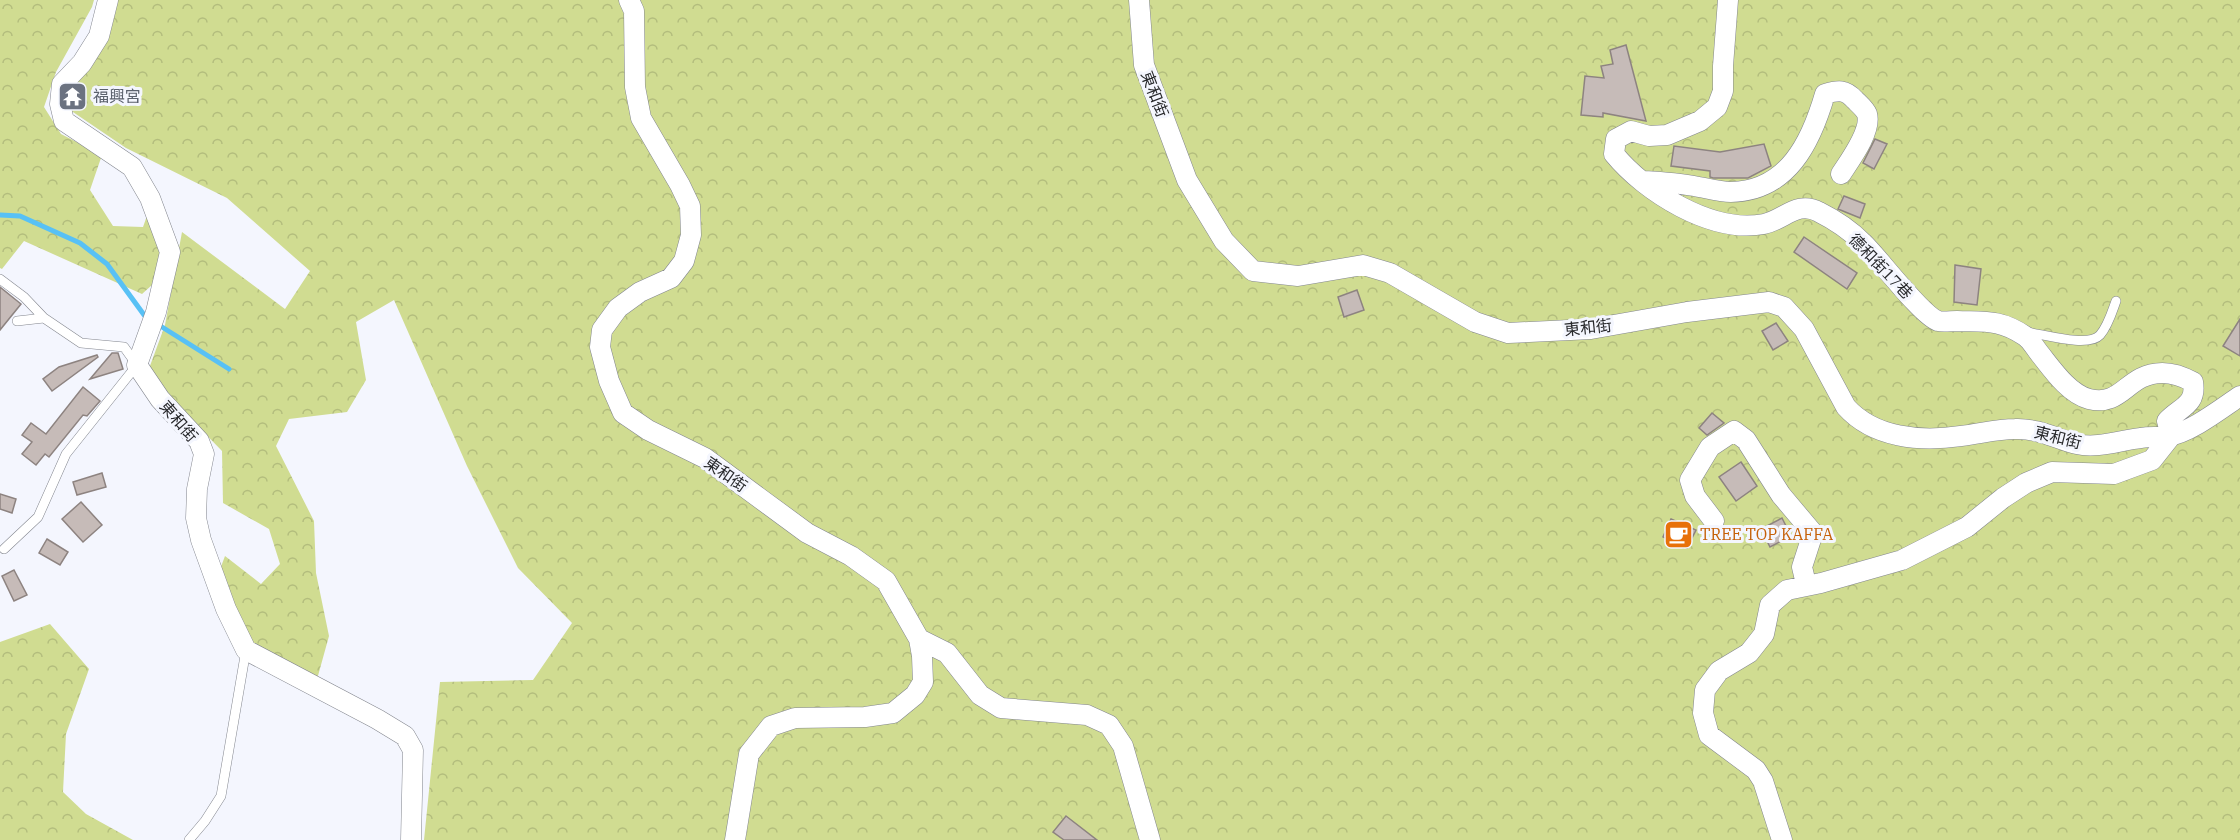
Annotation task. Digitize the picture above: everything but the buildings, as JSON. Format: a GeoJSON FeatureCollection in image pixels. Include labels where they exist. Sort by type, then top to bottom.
{"type":"FeatureCollection","features":[{"type":"Feature","properties":{"kind":"street"},"geometry":{"type":"LineString","coordinates":[[108,0],[99,36],[82,63],[62,84],[60,104],[64,121],[132,166],[150,198],[170,252],[156,312],[137,365]]}},
{"type":"Feature","properties":{"kind":"street","name":"東和街"},"geometry":{"type":"LineString","coordinates":[[630,0],[634,10],[635,87],[641,118],[690,206],[691,235],[684,261],[670,278],[640,292],[618,308],[602,330],[600,347],[609,381],[623,413],[648,430],[705,458],[807,533],[851,556],[886,581],[919,639],[923,682],[915,696],[893,713],[865,717],[795,718],[771,726],[749,754],[735,840]]}},
{"type":"Feature","properties":{"kind":"street","name":"東和街"},"geometry":{"type":"LineString","coordinates":[[1139,0],[1143,65],[1187,180],[1224,241],[1253,271],[1298,276],[1362,265],[1390,273],[1475,322],[1508,333],[1591,329],[1687,312],[1769,302],[1784,307],[1804,329],[1846,407],[1855,417],[1872,428],[1894,435],[1957,437],[2016,429],[2038,431],[2079,445],[2099,445],[2143,437],[2171,436]]}},
{"type":"Feature","properties":{"kind":"street","name":"德和街17巷"},"geometry":{"type":"LineString","coordinates":[[1728,0],[1723,91],[1717,107],[1700,121],[1667,135],[1649,136],[1631,131],[1616,139],[1614,154],[1625,168],[1640,180],[1702,218],[1736,224],[1765,224],[1798,207],[1816,210],[1861,241],[1919,305],[1938,321],[1996,321],[2015,330],[2028,338],[2074,391],[2088,399],[2103,400],[2120,395],[2141,378],[2166,372],[2182,376],[2193,382],[2194,391],[2190,403],[2174,413],[2167,421],[2171,436]]}},
{"type":"Feature","properties":{"kind":"street"},"geometry":{"type":"LineString","coordinates":[[1640,180],[1730,192],[1755,188],[1774,180],[1789,167],[1811,137],[1825,94],[1836,90],[1848,92],[1867,112],[1868,125],[1841,174]]}},
{"type":"Feature","properties":{"kind":"street","name":"東和街"},"geometry":{"type":"LineString","coordinates":[[137,365],[160,399],[199,441],[204,454],[197,489],[196,518],[201,540],[226,609],[246,650]]}},
{"type":"Feature","properties":{"kind":"street"},"geometry":{"type":"LineString","coordinates":[[1782,840],[1763,780],[1756,770],[1709,735],[1703,713],[1705,690],[1719,671],[1749,653],[1764,634],[1770,605],[1786,590],[1806,584],[1821,583],[1902,560],[1967,527],[2018,488],[2052,472],[2114,474],[2152,460],[2171,436],[2204,420],[2240,396]]}},
{"type":"Feature","properties":{"kind":"street"},"geometry":{"type":"LineString","coordinates":[[1714,521],[1695,496],[1690,480],[1710,447],[1734,431],[1746,440],[1781,495],[1813,533],[1802,567],[1806,584]]}},
{"type":"Feature","properties":{"kind":"street"},"geometry":{"type":"LineString","coordinates":[[919,639],[947,653],[980,695],[1001,708],[1087,715],[1109,725],[1123,746],[1150,840]]}},
{"type":"Feature","properties":{"kind":"street"},"geometry":{"type":"LineString","coordinates":[[246,650],[405,736],[413,750],[411,840]]}},
{"type":"Feature","properties":{"kind":"lane"},"geometry":{"type":"LineString","coordinates":[[0,279],[24,297],[44,318],[81,343],[124,347],[137,365],[66,454],[38,517],[4,549]]}},
{"type":"Feature","properties":{"kind":"lane"},"geometry":{"type":"LineString","coordinates":[[2015,330],[2083,342],[2098,338],[2105,328],[2116,301]]}},
{"type":"Feature","properties":{"kind":"lane"},"geometry":{"type":"LineString","coordinates":[[17,321],[44,318]]}},
{"type":"Feature","properties":{"kind":"lane"},"geometry":{"type":"LineString","coordinates":[[189,840],[221,796],[246,650]]}},
{"type":"Feature","properties":{"kind":"green space"},"geometry":{"type":"Polygon","coordinates":[[[0,0],[94,0],[56,72],[44,107],[61,134],[102,155],[90,190],[113,226],[143,227],[148,213],[166,223],[162,276],[142,294],[24,241],[2,269],[0,268],[0,0]]]}},
{"type":"Feature","properties":{"kind":"green space"},"geometry":{"type":"Polygon","coordinates":[[[117,0],[2240,0],[2240,840],[424,840],[440,682],[533,680],[572,623],[518,568],[467,466],[394,300],[356,322],[366,380],[347,412],[289,419],[276,446],[314,521],[316,573],[329,636],[316,683],[260,649],[247,637],[219,572],[225,556],[261,584],[280,564],[269,529],[223,503],[222,451],[147,374],[165,325],[182,232],[285,309],[310,271],[227,198],[126,148],[70,110],[74,73],[117,0]]]}},
{"type":"Feature","properties":{"kind":"green space"},"geometry":{"type":"Polygon","coordinates":[[[50,624],[89,669],[66,734],[63,792],[86,814],[133,840],[0,840],[0,642],[50,624]]]}},
{"type":"Feature","properties":{"kind":"waterway"},"geometry":{"type":"LineString","coordinates":[[0,215],[20,216],[80,243],[107,264],[147,319]]}},
{"type":"Feature","properties":{"kind":"waterway"},"geometry":{"type":"LineString","coordinates":[[162,327],[229,369]]}},
{"type":"Feature","properties":{"kind":"place","name":"福興宮"},"geometry":{"type":"Point","coordinates":[72,96]}},
{"type":"Feature","properties":{"kind":"place","name":"TREE TOP KAFFA"},"geometry":{"type":"Point","coordinates":[1679,534]}}]}
